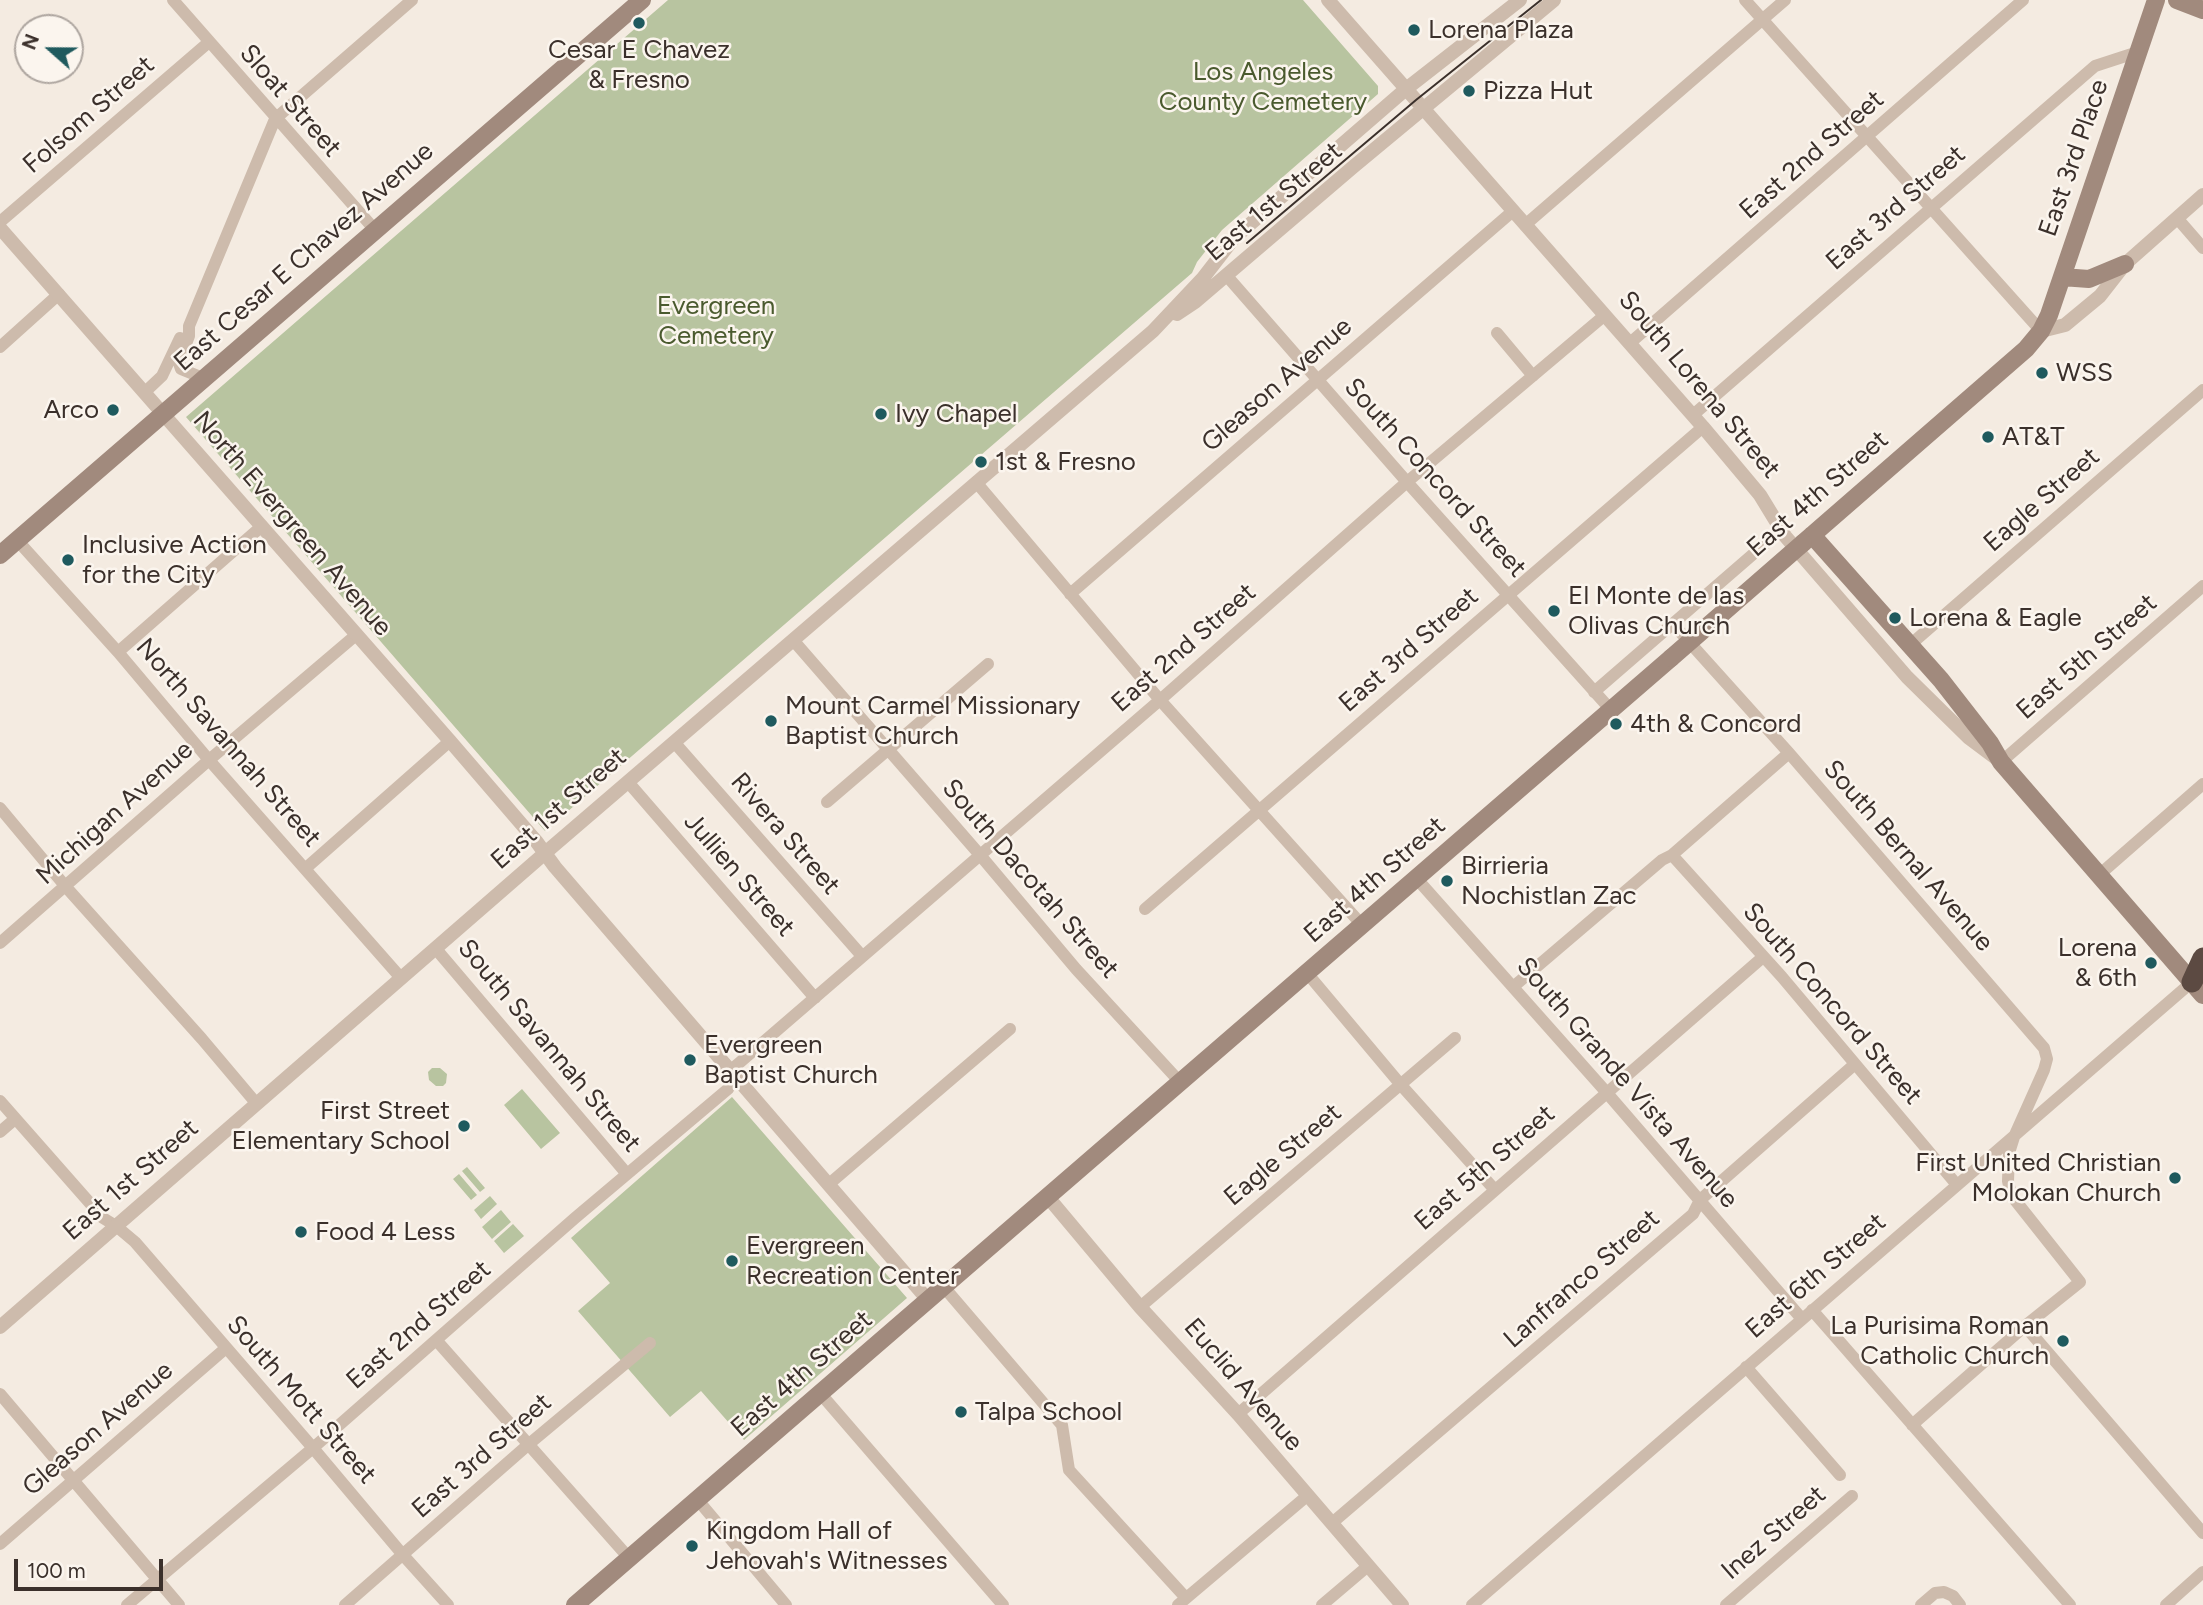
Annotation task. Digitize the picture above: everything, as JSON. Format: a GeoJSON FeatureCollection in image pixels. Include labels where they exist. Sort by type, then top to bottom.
{"type":"FeatureCollection","features":[{"type":"Feature","properties":{"kind":"highway"},"geometry":{"type":"LineString","coordinates":[[2199,984],[2203,958]]}},
{"type":"Feature","properties":{"kind":"main road","name":"East 3rd Place"},"geometry":{"type":"LineString","coordinates":[[2040,331],[2049,315],[2156,0]]}},
{"type":"Feature","properties":{"kind":"main road"},"geometry":{"type":"LineString","coordinates":[[2177,0],[2203,10]]}},
{"type":"Feature","properties":{"kind":"main road","name":"East Cesar E Chavez Avenue"},"geometry":{"type":"LineString","coordinates":[[0,555],[636,2]]}},
{"type":"Feature","properties":{"kind":"main road"},"geometry":{"type":"LineString","coordinates":[[2062,277],[2089,279],[2125,264]]}},
{"type":"Feature","properties":{"kind":"main road","name":"East 4th Street"},"geometry":{"type":"LineString","coordinates":[[575,1605],[1671,658],[2026,349],[2040,331]]}},
{"type":"Feature","properties":{"kind":"main road","name":"South Lorena Street"},"geometry":{"type":"LineString","coordinates":[[1807,539],[1910,645],[1990,743],[2001,762],[2099,876],[2199,984]]}},
{"type":"Feature","properties":{"kind":"street"},"geometry":{"type":"LineString","coordinates":[[145,392],[162,376],[182,334],[189,326],[275,119],[412,0]]}},
{"type":"Feature","properties":{"kind":"street","name":"South Lorena Street"},"geometry":{"type":"LineString","coordinates":[[1328,0],[1703,426],[1760,495],[1781,530],[1908,677],[1969,738],[2001,762]]}},
{"type":"Feature","properties":{"kind":"street","name":"East 1st Street"},"geometry":{"type":"LineString","coordinates":[[1153,331],[1195,303],[1520,0]]}},
{"type":"Feature","properties":{"kind":"street","name":"East 1st Street"},"geometry":{"type":"LineString","coordinates":[[0,1326],[1153,331],[1203,278],[1234,238],[1415,99],[1554,0]]}},
{"type":"Feature","properties":{"kind":"street"},"geometry":{"type":"LineString","coordinates":[[1745,0],[2040,331]]}},
{"type":"Feature","properties":{"kind":"street"},"geometry":{"type":"LineString","coordinates":[[1525,225],[1785,0]]}},
{"type":"Feature","properties":{"kind":"street","name":"East 2nd Street"},"geometry":{"type":"LineString","coordinates":[[1630,344],[2023,0]]}},
{"type":"Feature","properties":{"kind":"street","name":"Sloat Street"},"geometry":{"type":"LineString","coordinates":[[179,2],[209,42],[275,119],[375,230]]}},
{"type":"Feature","properties":{"kind":"street","name":"Folsom Street"},"geometry":{"type":"LineString","coordinates":[[0,222],[209,42]]}},
{"type":"Feature","properties":{"kind":"street","name":"East 3rd Street"},"geometry":{"type":"LineString","coordinates":[[1693,415],[2095,66],[2138,52]]}},
{"type":"Feature","properties":{"kind":"street","name":"East 4th Street"},"geometry":{"type":"LineString","coordinates":[[2040,331],[2065,325],[2100,296],[2125,264],[2203,195]]}},
{"type":"Feature","properties":{"kind":"street","name":"Gleason Avenue"},"geometry":{"type":"LineString","coordinates":[[1070,594],[1513,211]]}},
{"type":"Feature","properties":{"kind":"street"},"geometry":{"type":"LineString","coordinates":[[2177,218],[2203,248]]}},
{"type":"Feature","properties":{"kind":"street","name":"North Evergreen Avenue"},"geometry":{"type":"LineString","coordinates":[[0,228],[450,741],[928,1300]]}},
{"type":"Feature","properties":{"kind":"street","name":"South Concord Street"},"geometry":{"type":"LineString","coordinates":[[1226,275],[1611,710]]}},
{"type":"Feature","properties":{"kind":"street"},"geometry":{"type":"LineString","coordinates":[[0,346],[59,294]]}},
{"type":"Feature","properties":{"kind":"street","name":"East 2nd Street"},"geometry":{"type":"LineString","coordinates":[[127,1605],[728,1089],[733,1073],[862,956],[1160,700],[1407,482],[1605,315]]}},
{"type":"Feature","properties":{"kind":"street"},"geometry":{"type":"LineString","coordinates":[[189,326],[189,336],[179,363],[181,369],[203,378]]}},
{"type":"Feature","properties":{"kind":"street"},"geometry":{"type":"LineString","coordinates":[[1497,333],[1533,376]]}},
{"type":"Feature","properties":{"kind":"street","name":"Eagle Street"},"geometry":{"type":"LineString","coordinates":[[1910,645],[2203,390]]}},
{"type":"Feature","properties":{"kind":"street","name":"East 3rd Street"},"geometry":{"type":"LineString","coordinates":[[1145,909],[1703,426]]}},
{"type":"Feature","properties":{"kind":"street"},"geometry":{"type":"LineString","coordinates":[[976,482],[1160,700],[1362,925]]}},
{"type":"Feature","properties":{"kind":"street"},"geometry":{"type":"LineString","coordinates":[[118,652],[262,526]]}},
{"type":"Feature","properties":{"kind":"street","name":"East 4th Street"},"geometry":{"type":"LineString","coordinates":[[1594,692],[1781,530]]}},
{"type":"Feature","properties":{"kind":"street","name":"North Savannah Street"},"geometry":{"type":"LineString","coordinates":[[17,540],[118,652],[401,978]]}},
{"type":"Feature","properties":{"kind":"street","name":"East 5th Street"},"geometry":{"type":"LineString","coordinates":[[2001,762],[2203,586]]}},
{"type":"Feature","properties":{"kind":"street","name":"South Bernal Avenue"},"geometry":{"type":"LineString","coordinates":[[1673,624],[1789,753],[2044,1048],[2047,1059],[2046,1093],[2053,1102]]}},
{"type":"Feature","properties":{"kind":"street","name":"Michigan Avenue"},"geometry":{"type":"LineString","coordinates":[[0,943],[356,635]]}},
{"type":"Feature","properties":{"kind":"street","name":"South Dacotah Street"},"geometry":{"type":"LineString","coordinates":[[793,640],[1076,969],[1180,1082]]}},
{"type":"Feature","properties":{"kind":"street"},"geometry":{"type":"LineString","coordinates":[[827,802],[988,664]]}},
{"type":"Feature","properties":{"kind":"street"},"geometry":{"type":"LineString","coordinates":[[306,868],[450,741]]}},
{"type":"Feature","properties":{"kind":"street","name":"Rivera Street"},"geometry":{"type":"LineString","coordinates":[[674,742],[862,956]]}},
{"type":"Feature","properties":{"kind":"street"},"geometry":{"type":"LineString","coordinates":[[1513,987],[1662,860],[1672,855],[1789,753]]}},
{"type":"Feature","properties":{"kind":"street","name":"Jullien Street"},"geometry":{"type":"LineString","coordinates":[[628,782],[815,998]]}},
{"type":"Feature","properties":{"kind":"street"},"geometry":{"type":"LineString","coordinates":[[2099,876],[2203,784]]}},
{"type":"Feature","properties":{"kind":"street"},"geometry":{"type":"LineString","coordinates":[[0,808],[256,1103]]}},
{"type":"Feature","properties":{"kind":"street","name":"South Concord Street"},"geometry":{"type":"LineString","coordinates":[[1672,855],[1783,977],[1956,1185]]}},
{"type":"Feature","properties":{"kind":"street","name":"South Grande Vista Avenue"},"geometry":{"type":"LineString","coordinates":[[1417,878],[1700,1200],[1912,1426],[2070,1605]]}},
{"type":"Feature","properties":{"kind":"street","name":"South Savannah Street"},"geometry":{"type":"LineString","coordinates":[[436,949],[628,1174]]}},
{"type":"Feature","properties":{"kind":"street","name":"East 5th Street"},"geometry":{"type":"LineString","coordinates":[[1238,1414],[1763,957]]}},
{"type":"Feature","properties":{"kind":"street"},"geometry":{"type":"LineString","coordinates":[[1307,973],[1401,1085],[1495,1190]]}},
{"type":"Feature","properties":{"kind":"street","name":"East 6th Street"},"geometry":{"type":"LineString","coordinates":[[1472,1605],[2053,1102],[2199,984]]}},
{"type":"Feature","properties":{"kind":"street"},"geometry":{"type":"LineString","coordinates":[[829,1184],[1010,1029]]}},
{"type":"Feature","properties":{"kind":"street","name":"Eagle Street"},"geometry":{"type":"LineString","coordinates":[[1140,1307],[1455,1038]]}},
{"type":"Feature","properties":{"kind":"street","name":"Lanfranco Street"},"geometry":{"type":"LineString","coordinates":[[1332,1523],[1693,1214],[1700,1200],[1856,1063]]}},
{"type":"Feature","properties":{"kind":"street"},"geometry":{"type":"LineString","coordinates":[[1912,1426],[2025,1326],[2080,1282],[2011,1195],[2008,1181],[2009,1153],[2014,1137],[2045,1070]]}},
{"type":"Feature","properties":{"kind":"street","name":"South Mott Street"},"geometry":{"type":"LineString","coordinates":[[0,1101],[103,1218],[135,1242],[449,1605]]}},
{"type":"Feature","properties":{"kind":"street"},"geometry":{"type":"LineString","coordinates":[[0,1132],[15,1119]]}},
{"type":"Feature","properties":{"kind":"street","name":"Euclid Avenue"},"geometry":{"type":"LineString","coordinates":[[1047,1196],[1140,1307],[1238,1414],[1402,1605]]}},
{"type":"Feature","properties":{"kind":"street"},"geometry":{"type":"LineString","coordinates":[[943,1286],[1062,1424],[1069,1470],[1182,1602],[1307,1496]]}},
{"type":"Feature","properties":{"kind":"street"},"geometry":{"type":"LineString","coordinates":[[2025,1326],[2203,1533]]}},
{"type":"Feature","properties":{"kind":"street"},"geometry":{"type":"LineString","coordinates":[[437,1341],[629,1558]]}},
{"type":"Feature","properties":{"kind":"street","name":"East 3rd Street"},"geometry":{"type":"LineString","coordinates":[[345,1605],[529,1444],[650,1343]]}},
{"type":"Feature","properties":{"kind":"street","name":"Gleason Avenue"},"geometry":{"type":"LineString","coordinates":[[0,1544],[226,1348]]}},
{"type":"Feature","properties":{"kind":"street"},"geometry":{"type":"LineString","coordinates":[[1746,1367],[1840,1475]]}},
{"type":"Feature","properties":{"kind":"street"},"geometry":{"type":"LineString","coordinates":[[820,1393],[1003,1605]]}},
{"type":"Feature","properties":{"kind":"street"},"geometry":{"type":"LineString","coordinates":[[0,1394],[179,1605]]}},
{"type":"Feature","properties":{"kind":"street","name":"Inez Street"},"geometry":{"type":"LineString","coordinates":[[1726,1605],[1852,1496]]}},
{"type":"Feature","properties":{"kind":"street"},"geometry":{"type":"LineString","coordinates":[[697,1499],[786,1605]]}},
{"type":"Feature","properties":{"kind":"street"},"geometry":{"type":"LineString","coordinates":[[1322,1605],[1368,1566]]}},
{"type":"Feature","properties":{"kind":"street"},"geometry":{"type":"LineString","coordinates":[[2166,1605],[2203,1572]]}},
{"type":"Feature","properties":{"kind":"street"},"geometry":{"type":"LineString","coordinates":[[1921,1605],[1935,1593],[1944,1592],[1953,1596],[1960,1605]]}},
{"type":"Feature","properties":{"kind":"green space","name":"Evergreen Cemetery"},"geometry":{"type":"Polygon","coordinates":[[[668,0],[1303,0],[1378,86],[1378,94],[1222,230],[1197,262],[1192,273],[545,831],[186,417],[668,0]]]}},
{"type":"Feature","properties":{"kind":"green space"},"geometry":{"type":"Polygon","coordinates":[[[432,1068],[440,1068],[447,1074],[443,1086],[436,1086],[429,1080],[428,1072],[432,1068]]]}},
{"type":"Feature","properties":{"kind":"green space"},"geometry":{"type":"Polygon","coordinates":[[[522,1089],[560,1133],[541,1149],[504,1105],[522,1089]]]}},
{"type":"Feature","properties":{"kind":"green space","name":"Evergreen Recreation Center"},"geometry":{"type":"Polygon","coordinates":[[[732,1097],[907,1298],[744,1440],[701,1391],[670,1417],[578,1311],[610,1283],[571,1238],[732,1097]]]}},
{"type":"Feature","properties":{"kind":"green space"},"geometry":{"type":"Polygon","coordinates":[[[467,1167],[485,1188],[480,1192],[462,1171],[467,1167]]]}},
{"type":"Feature","properties":{"kind":"green space"},"geometry":{"type":"Polygon","coordinates":[[[459,1174],[477,1195],[471,1200],[453,1179],[459,1174]]]}},
{"type":"Feature","properties":{"kind":"green space"},"geometry":{"type":"Polygon","coordinates":[[[490,1196],[497,1204],[481,1219],[474,1210],[490,1196]]]}},
{"type":"Feature","properties":{"kind":"green space"},"geometry":{"type":"Polygon","coordinates":[[[501,1210],[511,1222],[492,1239],[482,1227],[501,1210]]]}},
{"type":"Feature","properties":{"kind":"green space"},"geometry":{"type":"Polygon","coordinates":[[[513,1224],[524,1236],[504,1253],[494,1241],[513,1224]]]}},
{"type":"Feature","properties":{"kind":"tram line"},"geometry":{"type":"LineString","coordinates":[[1247,243],[1416,100],[1541,0]]}},
{"type":"Feature","properties":{"kind":"place","name":"Cesar E Chavez & Fresno"},"geometry":{"type":"Point","coordinates":[639,23]}},
{"type":"Feature","properties":{"kind":"place","name":"Lorena Plaza"},"geometry":{"type":"Point","coordinates":[1414,30]}},
{"type":"Feature","properties":{"kind":"place","name":"Pizza Hut"},"geometry":{"type":"Point","coordinates":[1469,91]}},
{"type":"Feature","properties":{"kind":"place","name":"WSS"},"geometry":{"type":"Point","coordinates":[2042,373]}},
{"type":"Feature","properties":{"kind":"place","name":"Arco"},"geometry":{"type":"Point","coordinates":[113,410]}},
{"type":"Feature","properties":{"kind":"place","name":"Ivy Chapel"},"geometry":{"type":"Point","coordinates":[881,414]}},
{"type":"Feature","properties":{"kind":"place","name":"AT&T"},"geometry":{"type":"Point","coordinates":[1988,437]}},
{"type":"Feature","properties":{"kind":"place","name":"1st & Fresno"},"geometry":{"type":"Point","coordinates":[981,462]}},
{"type":"Feature","properties":{"kind":"place","name":"Inclusive Action for the City"},"geometry":{"type":"Point","coordinates":[68,560]}},
{"type":"Feature","properties":{"kind":"place","name":"El Monte de las Olivas Church"},"geometry":{"type":"Point","coordinates":[1554,611]}},
{"type":"Feature","properties":{"kind":"place","name":"Lorena & Eagle"},"geometry":{"type":"Point","coordinates":[1895,618]}},
{"type":"Feature","properties":{"kind":"place","name":"Mount Carmel Missionary Baptist Church"},"geometry":{"type":"Point","coordinates":[771,721]}},
{"type":"Feature","properties":{"kind":"place","name":"4th & Concord"},"geometry":{"type":"Point","coordinates":[1616,724]}},
{"type":"Feature","properties":{"kind":"place","name":"Birrieria Nochistlan Zac"},"geometry":{"type":"Point","coordinates":[1447,881]}},
{"type":"Feature","properties":{"kind":"place","name":"Lorena & 6th"},"geometry":{"type":"Point","coordinates":[2151,963]}},
{"type":"Feature","properties":{"kind":"place","name":"Evergreen Baptist Church"},"geometry":{"type":"Point","coordinates":[690,1060]}},
{"type":"Feature","properties":{"kind":"place","name":"First Street Elementary School"},"geometry":{"type":"Point","coordinates":[464,1126]}},
{"type":"Feature","properties":{"kind":"place","name":"First United Christian Molokan Church"},"geometry":{"type":"Point","coordinates":[2175,1178]}},
{"type":"Feature","properties":{"kind":"place","name":"Food 4 Less"},"geometry":{"type":"Point","coordinates":[301,1232]}},
{"type":"Feature","properties":{"kind":"place","name":"Evergreen Recreation Center"},"geometry":{"type":"Point","coordinates":[732,1261]}},
{"type":"Feature","properties":{"kind":"place","name":"La Purisima Roman Catholic Church"},"geometry":{"type":"Point","coordinates":[2063,1341]}},
{"type":"Feature","properties":{"kind":"place","name":"Talpa School"},"geometry":{"type":"Point","coordinates":[961,1412]}},
{"type":"Feature","properties":{"kind":"place","name":"Kingdom Hall of Jehovah's Witnesses"},"geometry":{"type":"Point","coordinates":[692,1546]}},
{"type":"Feature","properties":{"kind":"park label","name":"Los Angeles County Cemetery"},"geometry":{"type":"Point","coordinates":[1263,87]}}]}
